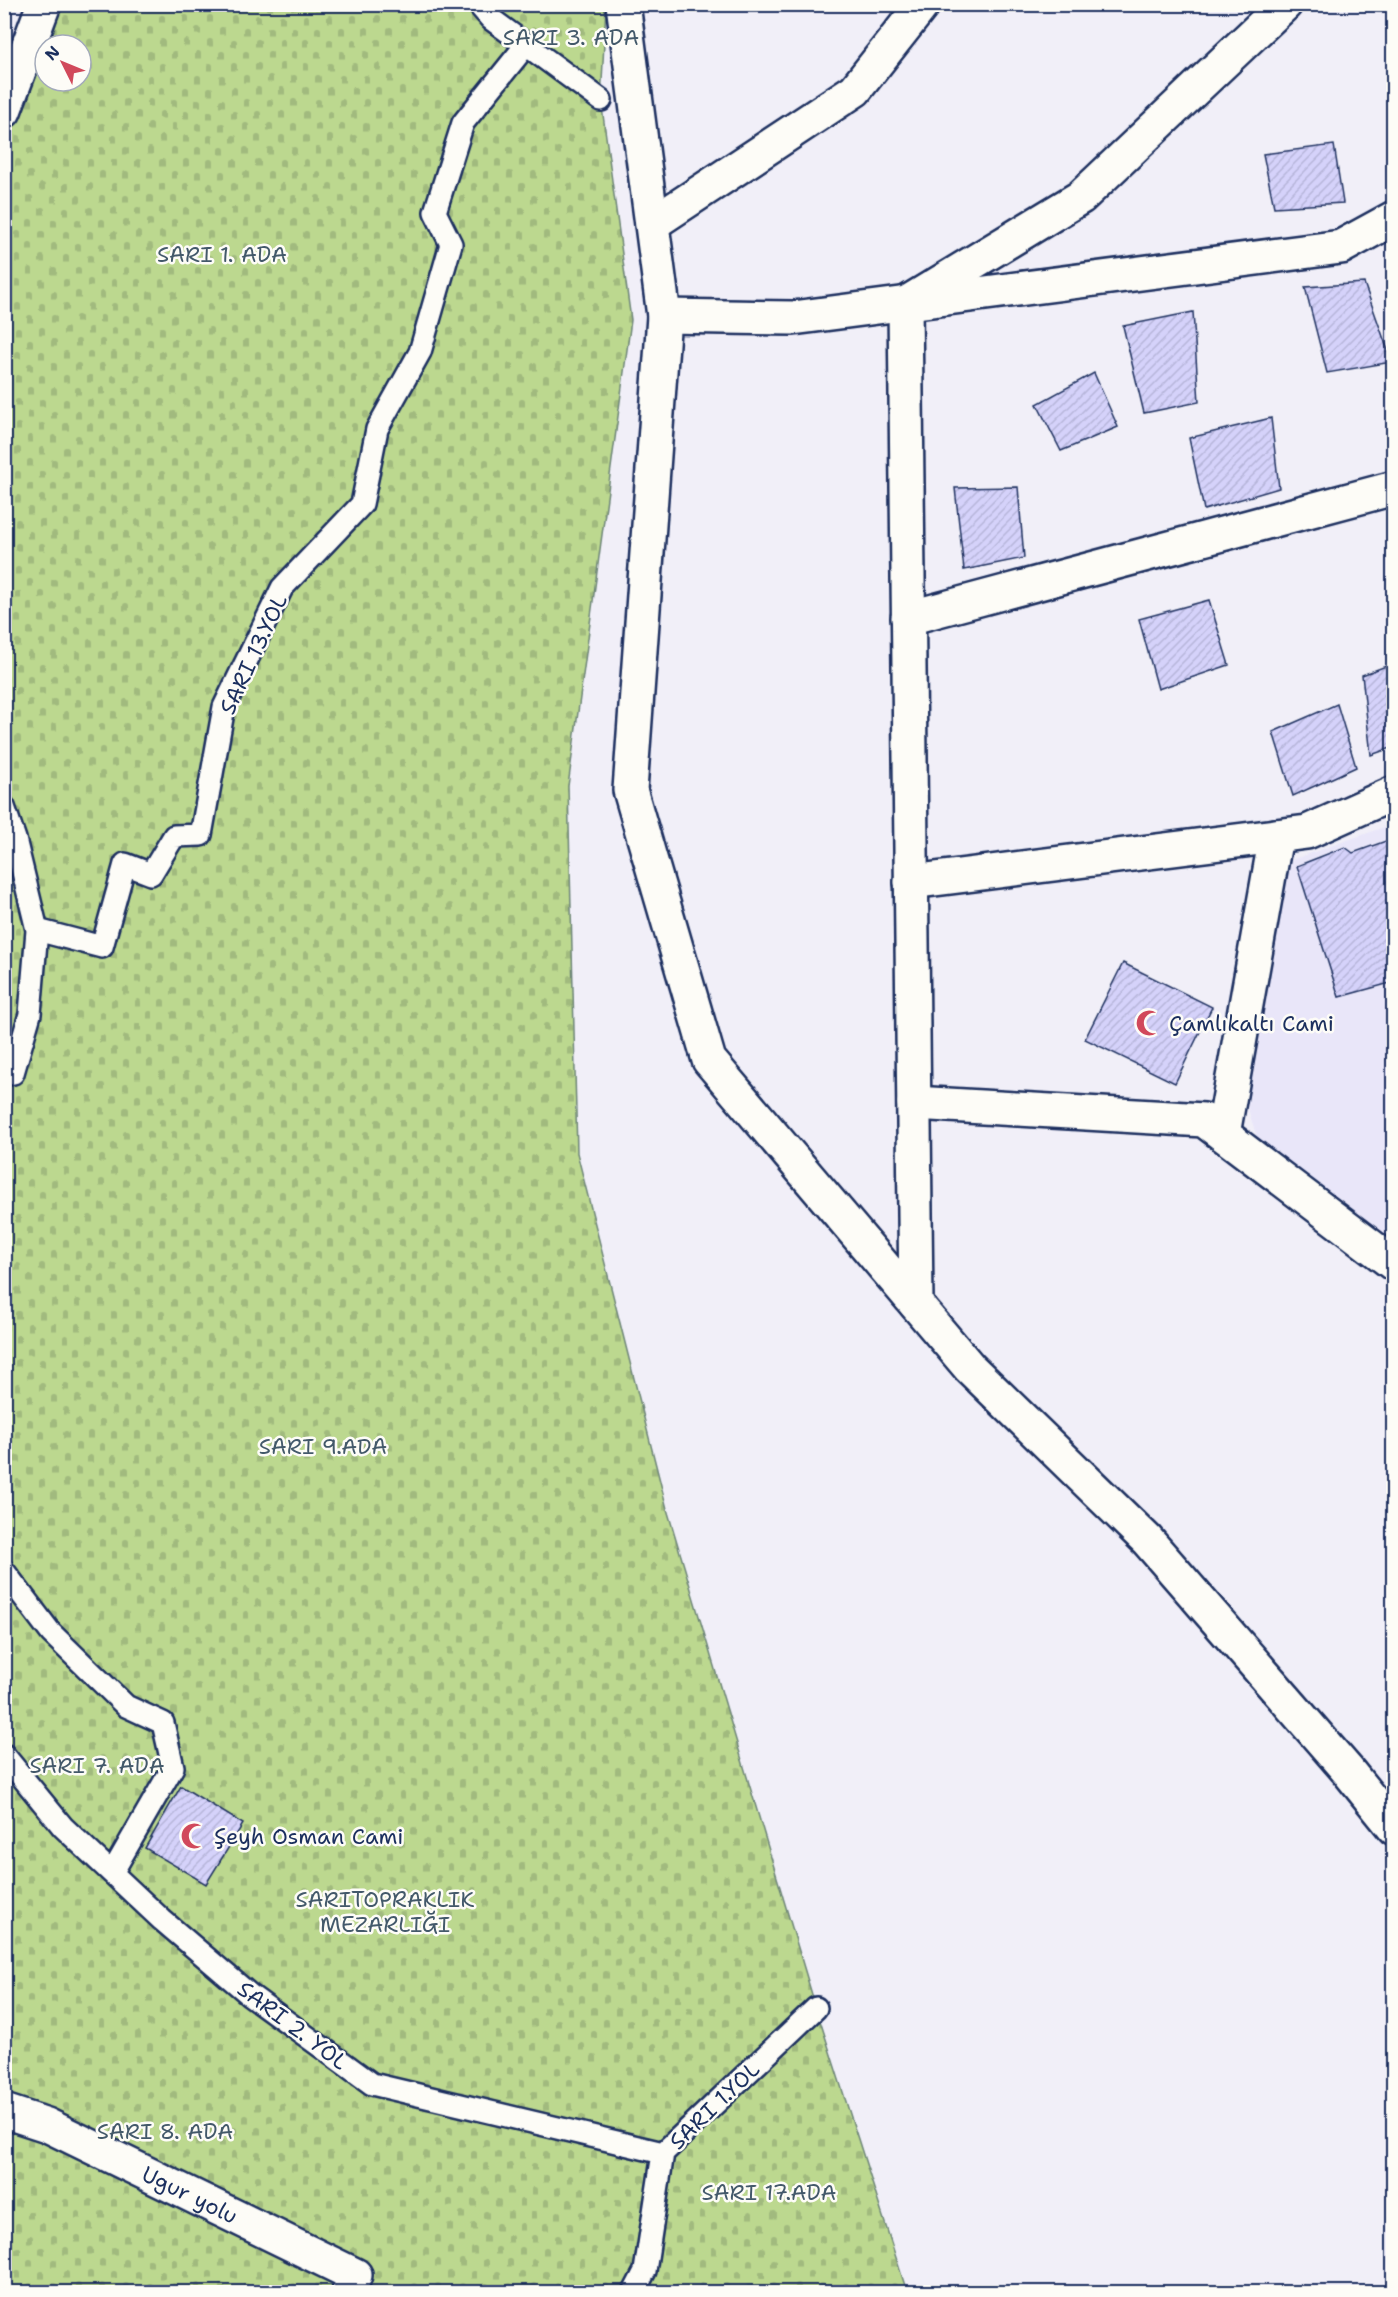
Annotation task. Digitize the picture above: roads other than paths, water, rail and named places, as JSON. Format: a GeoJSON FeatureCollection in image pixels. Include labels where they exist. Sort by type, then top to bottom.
{"type":"FeatureCollection","features":[{"type":"Feature","properties":{"kind":"street"},"geometry":{"type":"LineString","coordinates":[[4,111],[44,4]]}},
{"type":"Feature","properties":{"kind":"street"},"geometry":{"type":"LineString","coordinates":[[623,4],[664,316],[630,790],[709,1060],[969,1368],[1147,1540],[1394,1828]]}},
{"type":"Feature","properties":{"kind":"street"},"geometry":{"type":"LineString","coordinates":[[652,224],[855,90],[923,4]]}},
{"type":"Feature","properties":{"kind":"street"},"geometry":{"type":"LineString","coordinates":[[905,304],[1081,197],[1285,4]]}},
{"type":"Feature","properties":{"kind":"street"},"geometry":{"type":"LineString","coordinates":[[664,316],[793,318],[1341,247],[1390,227]]}},
{"type":"Feature","properties":{"kind":"street"},"geometry":{"type":"LineString","coordinates":[[905,304],[916,1304]]}},
{"type":"Feature","properties":{"kind":"street"},"geometry":{"type":"LineString","coordinates":[[908,618],[1394,488]]}},
{"type":"Feature","properties":{"kind":"street"},"geometry":{"type":"LineString","coordinates":[[911,882],[1306,832],[1394,793]]}},
{"type":"Feature","properties":{"kind":"street"},"geometry":{"type":"LineString","coordinates":[[1223,1134],[1276,836]]}},
{"type":"Feature","properties":{"kind":"street"},"geometry":{"type":"LineString","coordinates":[[914,1103],[1204,1120],[1394,1264]]}},
{"type":"Feature","properties":{"kind":"street","name":"Ugur yolu"},"geometry":{"type":"LineString","coordinates":[[4,2111],[47,2125],[355,2274],[349,2292]]}},
{"type":"Feature","properties":{"kind":"lane"},"geometry":{"type":"LineString","coordinates":[[478,4],[491,19],[600,100]]}},
{"type":"Feature","properties":{"kind":"lane","name":"SARI 13.YOL"},"geometry":{"type":"LineString","coordinates":[[37,930],[102,947],[125,864],[151,874],[174,836],[201,835],[224,707],[282,588],[362,504],[377,429],[420,352],[451,244],[435,212],[463,123],[526,45]]}},
{"type":"Feature","properties":{"kind":"lane"},"geometry":{"type":"LineString","coordinates":[[4,807],[13,864],[37,930],[30,1014],[13,1073],[4,1075]]}},
{"type":"Feature","properties":{"kind":"lane"},"geometry":{"type":"LineString","coordinates":[[4,1571],[51,1632],[126,1706],[163,1722],[173,1767],[112,1873]]}},
{"type":"Feature","properties":{"kind":"lane","name":"SARI 2. YOL"},"geometry":{"type":"LineString","coordinates":[[4,1755],[63,1827],[162,1920],[250,1995],[372,2084],[663,2153]]}},
{"type":"Feature","properties":{"kind":"lane","name":"SARI 1.YOL"},"geometry":{"type":"LineString","coordinates":[[634,2292],[645,2271],[663,2153],[816,2008]]}},
{"type":"Feature","properties":{"kind":"place","name":"Çamlıkaltı Cami"},"geometry":{"type":"Point","coordinates":[1149,1023]}},
{"type":"Feature","properties":{"kind":"place","name":"Şeyh Osman Cami"},"geometry":{"type":"Point","coordinates":[194,1836]}},
{"type":"Feature","properties":{"kind":"park label","name":"SARI 3. ADA"},"geometry":{"type":"Point","coordinates":[571,37]}},
{"type":"Feature","properties":{"kind":"park label","name":"SARI 1. ADA"},"geometry":{"type":"Point","coordinates":[222,254]}},
{"type":"Feature","properties":{"kind":"park label","name":"SARI 9.ADA"},"geometry":{"type":"Point","coordinates":[323,1446]}},
{"type":"Feature","properties":{"kind":"park label","name":"SARI 7. ADA"},"geometry":{"type":"Point","coordinates":[97,1765]}},
{"type":"Feature","properties":{"kind":"park label","name":"SARITOPRAKLIK MEZARLIĞI"},"geometry":{"type":"Point","coordinates":[385,1912]}},
{"type":"Feature","properties":{"kind":"park label","name":"SARI 8. ADA"},"geometry":{"type":"Point","coordinates":[165,2131]}},
{"type":"Feature","properties":{"kind":"park label","name":"SARI 17.ADA"},"geometry":{"type":"Point","coordinates":[769,2192]}}]}
